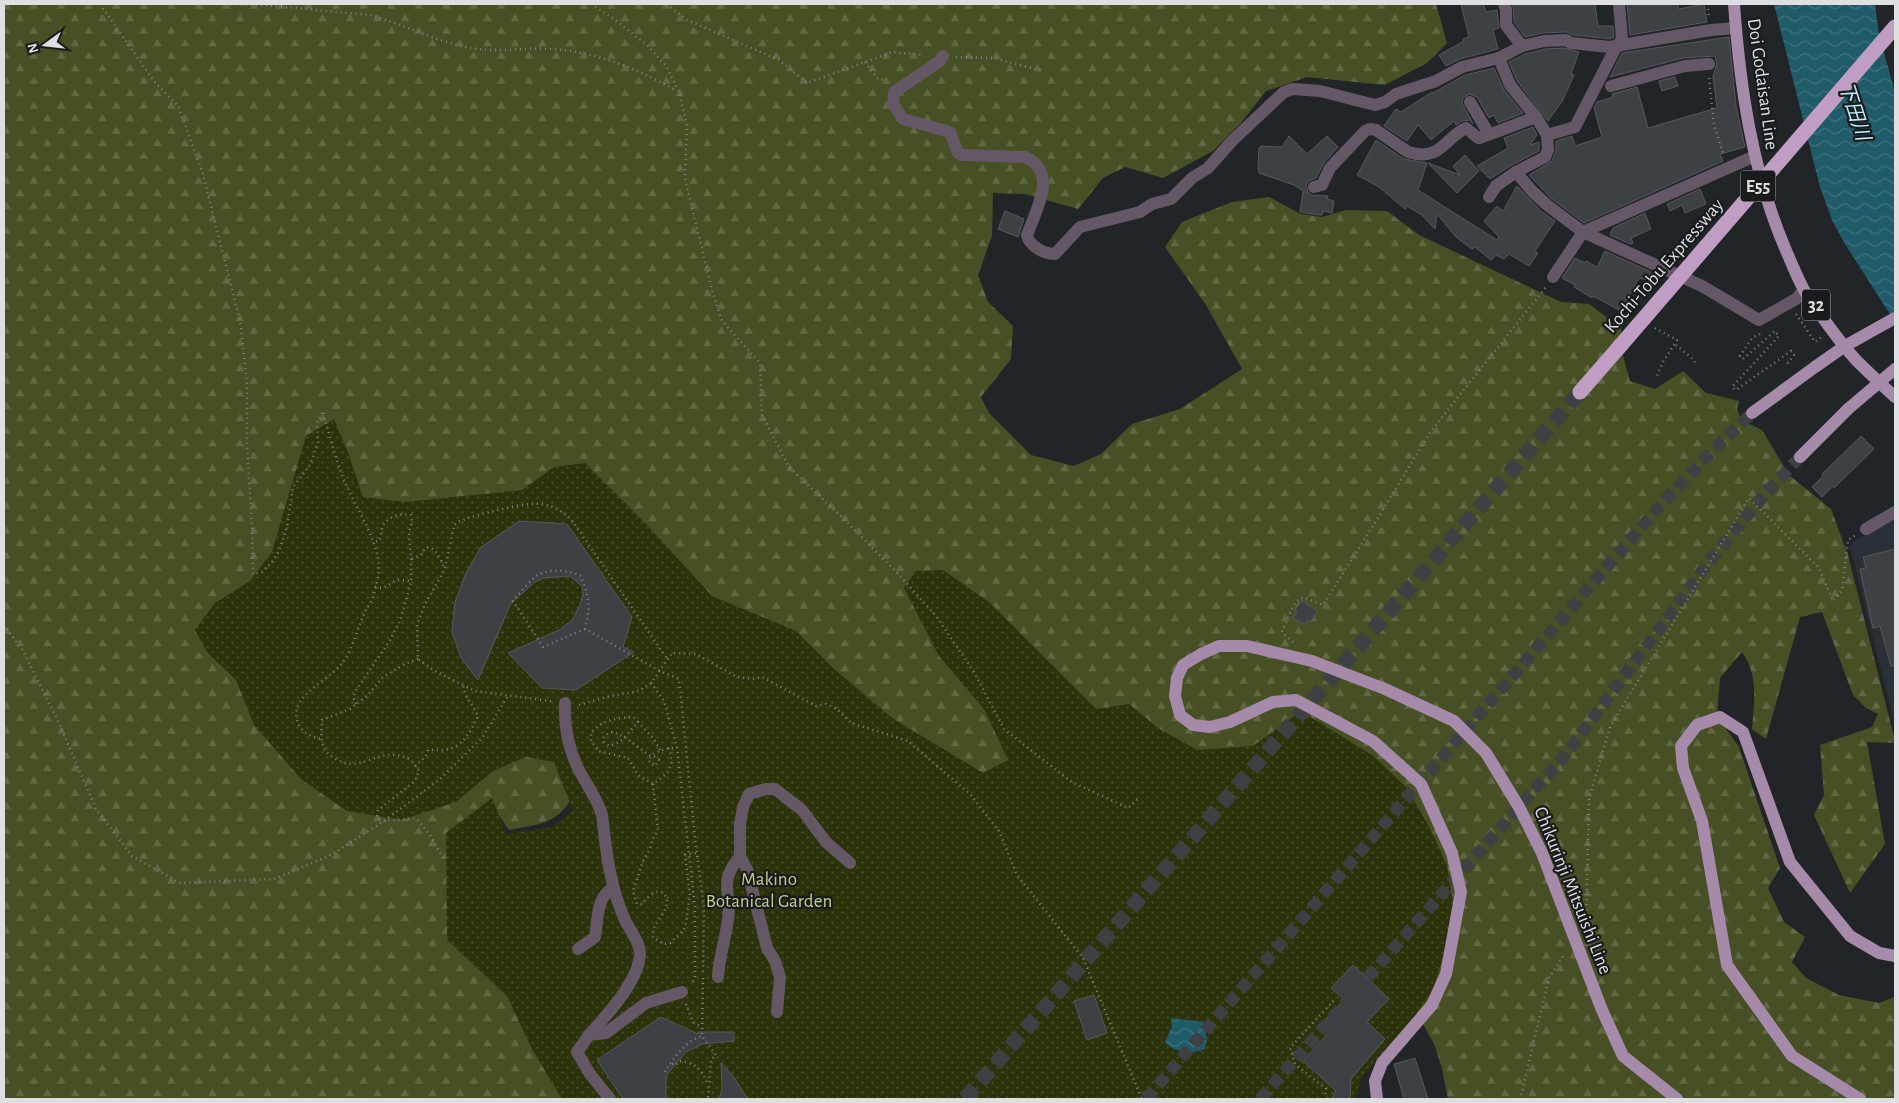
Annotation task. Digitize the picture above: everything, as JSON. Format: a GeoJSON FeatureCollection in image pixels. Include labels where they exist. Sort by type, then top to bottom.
{"type":"FeatureCollection","features":[{"type":"Feature","properties":{"kind":"highway","name":"Kochi-Tobu Expressway"},"geometry":{"type":"LineString","coordinates":[[1580,392],[1895,27]]}},
{"type":"Feature","properties":{"kind":"main road","name":"Doi Godaisan Line"},"geometry":{"type":"LineString","coordinates":[[1734,4],[1745,112],[1754,156],[1778,231],[1804,290],[1827,323],[1856,360],[1895,397]]}},
{"type":"Feature","properties":{"kind":"main road"},"geometry":{"type":"LineString","coordinates":[[1752,413],[1845,346],[1895,318]]}},
{"type":"Feature","properties":{"kind":"main road"},"geometry":{"type":"LineString","coordinates":[[1800,457],[1848,410],[1895,369]]}},
{"type":"Feature","properties":{"kind":"main road","name":"Chikurinji Mitsuishi Line"},"geometry":{"type":"LineString","coordinates":[[1377,1099],[1375,1081],[1382,1063],[1432,1005],[1446,974],[1460,892],[1452,853],[1420,784],[1373,741],[1296,700],[1273,702],[1230,722],[1210,726],[1193,725],[1180,714],[1175,696],[1177,678],[1183,665],[1219,646],[1247,646],[1312,661],[1385,689],[1454,721],[1486,753],[1520,807],[1542,853],[1602,1010],[1623,1056],[1677,1099]]}},
{"type":"Feature","properties":{"kind":"main road"},"geometry":{"type":"LineString","coordinates":[[1860,1099],[1792,1056],[1727,965],[1702,821],[1683,768],[1680,746],[1697,725],[1720,717],[1743,732],[1790,862],[1850,936],[1879,953],[1895,956]]}},
{"type":"Feature","properties":{"kind":"street"},"geometry":{"type":"LineString","coordinates":[[1504,4],[1506,8],[1506,25],[1522,46]]}},
{"type":"Feature","properties":{"kind":"street"},"geometry":{"type":"LineString","coordinates":[[1547,135],[1575,128],[1622,39],[1619,4]]}},
{"type":"Feature","properties":{"kind":"street"},"geometry":{"type":"LineString","coordinates":[[944,56],[940,61],[894,92],[894,104],[902,119],[950,132],[958,152],[962,155],[1024,157],[1031,160],[1042,174],[1044,188],[1027,236],[1028,241],[1030,244],[1050,254],[1055,254],[1080,227],[1140,212],[1152,204],[1171,199],[1192,178],[1208,168],[1232,141],[1284,92],[1293,89],[1320,92],[1376,105],[1396,94],[1436,81],[1462,67],[1499,58],[1522,46],[1544,41],[1566,40],[1571,43],[1610,47],[1711,30],[1736,28]]}},
{"type":"Feature","properties":{"kind":"street"},"geometry":{"type":"LineString","coordinates":[[1489,197],[1496,186],[1545,156],[1548,150],[1547,135],[1536,117],[1510,85],[1499,58]]}},
{"type":"Feature","properties":{"kind":"street"},"geometry":{"type":"LineString","coordinates":[[1611,86],[1684,66],[1709,64]]}},
{"type":"Feature","properties":{"kind":"street"},"geometry":{"type":"LineString","coordinates":[[1470,102],[1490,134]]}},
{"type":"Feature","properties":{"kind":"street"},"geometry":{"type":"LineString","coordinates":[[1314,187],[1322,185],[1330,168],[1368,129],[1376,130],[1412,154],[1437,152],[1460,130],[1466,128],[1478,138],[1536,117]]}},
{"type":"Feature","properties":{"kind":"street"},"geometry":{"type":"LineString","coordinates":[[1554,277],[1579,235],[1583,232],[1754,156]]}},
{"type":"Feature","properties":{"kind":"street"},"geometry":{"type":"LineString","coordinates":[[1516,172],[1547,205],[1583,232],[1702,286],[1759,320],[1796,299],[1804,290]]}},
{"type":"Feature","properties":{"kind":"street"},"geometry":{"type":"LineString","coordinates":[[1866,529],[1895,512]]}},
{"type":"Feature","properties":{"kind":"street"},"geometry":{"type":"LineString","coordinates":[[566,702],[564,722],[569,743],[580,771],[599,804],[613,888],[623,916],[637,942],[640,955],[635,974],[624,991],[577,1052],[590,1074],[610,1099]]}},
{"type":"Feature","properties":{"kind":"street"},"geometry":{"type":"LineString","coordinates":[[718,978],[720,951],[725,941],[729,908],[728,877],[740,857],[741,816],[749,794],[766,789],[776,789],[802,810],[826,842],[850,863]]}},
{"type":"Feature","properties":{"kind":"street"},"geometry":{"type":"LineString","coordinates":[[740,857],[747,869],[767,948],[775,961],[780,977],[776,1012]]}},
{"type":"Feature","properties":{"kind":"street"},"geometry":{"type":"LineString","coordinates":[[578,948],[595,937],[600,903],[607,891],[613,888]]}},
{"type":"Feature","properties":{"kind":"street"},"geometry":{"type":"LineString","coordinates":[[589,1035],[606,1033],[646,1003],[682,992]]}},
{"type":"Feature","properties":{"kind":"path"},"geometry":{"type":"LineString","coordinates":[[100,4],[153,80],[178,106],[202,171],[240,321],[247,382],[247,447],[253,574],[262,572],[279,551],[287,527],[293,487],[310,465],[318,442],[317,423],[323,411],[344,480],[373,542],[379,571],[373,599],[364,613],[350,650],[334,673],[301,698],[297,709],[296,718],[301,729],[307,734],[321,739]]}},
{"type":"Feature","properties":{"kind":"path"},"geometry":{"type":"LineString","coordinates":[[216,4],[264,5],[370,15],[428,36],[470,48],[498,51],[550,49],[577,52],[610,59],[646,74],[679,92]]}},
{"type":"Feature","properties":{"kind":"path"},"geometry":{"type":"LineString","coordinates":[[591,4],[614,18],[647,45],[667,67],[679,92],[687,125],[685,179],[712,290],[722,320],[760,363],[762,415],[789,467],[847,522],[936,616],[974,672],[1004,729],[1070,781],[1128,808],[1138,799]]}},
{"type":"Feature","properties":{"kind":"path"},"geometry":{"type":"LineString","coordinates":[[667,4],[687,20],[779,60],[807,82],[893,52],[994,58],[1043,71]]}},
{"type":"Feature","properties":{"kind":"path"},"geometry":{"type":"LineString","coordinates":[[1707,4],[1711,30]]}},
{"type":"Feature","properties":{"kind":"path"},"geometry":{"type":"LineString","coordinates":[[865,62],[878,79],[895,83],[898,90]]}},
{"type":"Feature","properties":{"kind":"path"},"geometry":{"type":"LineString","coordinates":[[1709,64],[1709,87],[1714,125],[1727,167]]}},
{"type":"Feature","properties":{"kind":"path"},"geometry":{"type":"LineString","coordinates":[[1294,643],[1282,632],[1294,606],[1300,598],[1305,598],[1322,605],[1431,431],[1536,300]]}},
{"type":"Feature","properties":{"kind":"path"},"geometry":{"type":"LineString","coordinates":[[1790,314],[1795,313],[1815,342],[1824,336]]}},
{"type":"Feature","properties":{"kind":"path"},"geometry":{"type":"LineString","coordinates":[[1654,327],[1677,340],[1676,344],[1698,366]]}},
{"type":"Feature","properties":{"kind":"path"},"geometry":{"type":"LineString","coordinates":[[1764,331],[1752,338],[1740,356],[1742,359],[1775,331],[1779,336],[1732,387],[1736,390],[1791,351],[1794,355],[1786,365]]}},
{"type":"Feature","properties":{"kind":"path"},"geometry":{"type":"LineString","coordinates":[[1656,378],[1663,362],[1676,344]]}},
{"type":"Feature","properties":{"kind":"path"},"geometry":{"type":"LineString","coordinates":[[1518,1099],[1522,1092],[1549,978],[1574,938],[1586,928],[1589,799],[1610,727],[1749,498],[1819,568],[1833,600],[1842,590],[1848,540],[1866,529]]}},
{"type":"Feature","properties":{"kind":"path"},"geometry":{"type":"LineString","coordinates":[[418,659],[417,625],[425,604],[445,569],[454,525],[460,520],[539,504],[560,510],[571,519],[668,660]]}},
{"type":"Feature","properties":{"kind":"path"},"geometry":{"type":"LineString","coordinates":[[356,704],[353,697],[356,690],[389,642],[400,621],[411,582],[412,559],[409,532],[412,522],[411,515],[394,516],[382,528],[379,541],[373,542]]}},
{"type":"Feature","properties":{"kind":"path"},"geometry":{"type":"LineString","coordinates":[[412,559],[421,555],[425,548],[433,548],[445,569]]}},
{"type":"Feature","properties":{"kind":"path"},"geometry":{"type":"LineString","coordinates":[[561,570],[572,571],[581,576],[588,595],[590,610],[585,629],[543,647],[513,600],[538,575],[561,570]]}},
{"type":"Feature","properties":{"kind":"path"},"geometry":{"type":"LineString","coordinates":[[375,587],[383,588],[393,581],[402,579],[411,582]]}},
{"type":"Feature","properties":{"kind":"path"},"geometry":{"type":"LineString","coordinates":[[4,624],[23,651],[58,721],[96,809],[132,856],[180,883],[274,879],[329,856],[384,821],[439,780],[482,738],[508,696]]}},
{"type":"Feature","properties":{"kind":"path"},"geometry":{"type":"LineString","coordinates":[[585,629],[660,671],[679,679],[704,908],[702,1036],[716,1055],[711,1060],[708,1099]]}},
{"type":"Feature","properties":{"kind":"path"},"geometry":{"type":"LineString","coordinates":[[418,659],[435,671],[475,691],[580,705],[606,697],[639,691],[651,683],[672,653],[696,654],[737,677],[752,679],[762,677],[816,706],[826,704],[837,709],[851,723],[908,741],[970,794],[999,831],[1017,875],[1083,958],[1142,1099]]}},
{"type":"Feature","properties":{"kind":"path"},"geometry":{"type":"LineString","coordinates":[[418,659],[383,677],[368,695],[350,709],[322,720],[321,739],[323,749],[345,765],[355,765],[385,754],[412,760],[419,771],[415,781],[378,810],[378,818],[384,821],[416,818],[430,835],[444,860]]}},
{"type":"Feature","properties":{"kind":"path"},"geometry":{"type":"LineString","coordinates":[[651,683],[664,701],[676,748],[695,907],[694,979]]}},
{"type":"Feature","properties":{"kind":"path"},"geometry":{"type":"LineString","coordinates":[[415,766],[426,756],[428,750],[443,751],[453,748],[467,737],[478,716],[475,708],[465,696],[463,685]]}},
{"type":"Feature","properties":{"kind":"path"},"geometry":{"type":"LineString","coordinates":[[653,784],[638,775],[628,758],[598,751],[591,740],[591,734],[601,724],[621,718],[633,717],[653,738],[660,750]]}},
{"type":"Feature","properties":{"kind":"path"},"geometry":{"type":"LineString","coordinates":[[638,722],[624,737],[616,745],[610,746],[604,742],[603,738],[610,732],[624,737],[648,754],[653,755],[659,760],[654,766],[648,760],[653,755],[660,750],[676,748]]}},
{"type":"Feature","properties":{"kind":"path"},"geometry":{"type":"LineString","coordinates":[[653,784],[671,768],[672,759],[669,748]]}},
{"type":"Feature","properties":{"kind":"path"},"geometry":{"type":"LineString","coordinates":[[653,784],[658,831],[643,861],[633,892],[637,904],[641,904],[659,891],[666,896],[666,905],[653,932],[653,938],[664,944],[670,943],[684,930],[690,895],[684,859],[685,855],[697,853]]}},
{"type":"Feature","properties":{"kind":"path"},"geometry":{"type":"LineString","coordinates":[[702,1028],[692,1022],[682,992],[694,979],[703,978]]}},
{"type":"Feature","properties":{"kind":"path"},"geometry":{"type":"LineString","coordinates":[[1325,1099],[1326,1089],[1295,1064],[1290,1048],[1336,998]]}},
{"type":"Feature","properties":{"kind":"path"},"geometry":{"type":"LineString","coordinates":[[665,1072],[688,1043],[694,1038],[702,1036]]}},
{"type":"Feature","properties":{"kind":"path"},"geometry":{"type":"LineString","coordinates":[[672,1064],[676,1065],[680,1061],[693,1064],[704,1075],[708,1085]]}},
{"type":"Feature","properties":{"kind":"shaded area"},"geometry":{"type":"Polygon","coordinates":[[[1895,518],[1895,726],[1850,546],[1853,542],[1895,518]]]}},
{"type":"Feature","properties":{"kind":"green space"},"geometry":{"type":"Polygon","coordinates":[[[4,4],[1436,4],[1447,43],[1427,63],[1385,85],[1307,77],[1266,91],[1241,123],[1213,151],[1163,178],[1125,167],[1103,178],[1078,209],[1025,194],[993,193],[992,236],[978,275],[988,302],[1013,326],[1011,359],[981,397],[989,413],[1031,455],[1074,466],[1101,454],[1132,424],[1180,409],[1242,369],[1206,305],[1165,247],[1182,222],[1232,202],[1269,197],[1301,214],[1322,217],[1346,210],[1387,211],[1419,235],[1561,302],[1589,304],[1621,328],[1623,356],[1630,381],[1655,389],[1683,371],[1706,393],[1739,401],[1737,409],[1741,420],[1762,430],[1789,475],[1831,509],[1848,555],[1895,741],[1895,743],[1867,742],[1885,844],[1850,893],[1814,815],[1824,795],[1820,745],[1872,727],[1878,714],[1866,708],[1853,695],[1822,612],[1800,617],[1766,739],[1752,729],[1753,680],[1751,670],[1742,652],[1720,678],[1717,716],[1739,747],[1780,868],[1768,888],[1784,922],[1805,937],[1792,962],[1806,978],[1839,995],[1879,1003],[1895,997],[1895,1099],[1448,1099],[1435,1046],[1411,1002],[574,794],[561,812],[547,821],[509,830],[490,803],[489,950],[577,1099],[4,1099],[4,4]]]}},
{"type":"Feature","properties":{"kind":"green space","name":"Makino Botanical Garden"},"geometry":{"type":"Polygon","coordinates":[[[334,419],[349,455],[363,497],[405,502],[522,490],[554,467],[585,463],[649,527],[712,596],[796,631],[833,668],[892,718],[983,773],[1008,760],[984,709],[939,656],[904,588],[916,571],[943,570],[990,603],[1096,709],[1129,704],[1158,728],[1197,750],[1253,746],[1301,711],[1372,755],[1406,787],[1429,826],[1447,866],[1453,902],[1447,943],[1433,991],[1361,1078],[1356,1099],[562,1099],[533,1051],[507,996],[447,940],[446,833],[492,798],[506,834],[552,827],[573,811],[554,762],[526,757],[493,771],[456,802],[402,820],[347,811],[302,780],[254,725],[236,680],[207,652],[195,630],[215,603],[250,581],[272,552],[306,436],[334,419]]]}},
{"type":"Feature","properties":{"kind":"water","name":"下田川"},"geometry":{"type":"Polygon","coordinates":[[[1774,4],[1875,4],[1879,35],[1895,92],[1895,322],[1845,244],[1832,220],[1820,187],[1774,4]]]}},
{"type":"Feature","properties":{"kind":"water"},"geometry":{"type":"Polygon","coordinates":[[[1171,1018],[1204,1022],[1207,1040],[1205,1049],[1195,1052],[1184,1052],[1169,1046],[1165,1042],[1172,1026],[1171,1018]]]}},
{"type":"Feature","properties":{"kind":"building"},"geometry":{"type":"Polygon","coordinates":[[[1461,4],[1483,4],[1486,12],[1497,10],[1499,28],[1493,30],[1498,49],[1460,59],[1446,66],[1439,55],[1469,37],[1461,4]]]}},
{"type":"Feature","properties":{"kind":"building"},"geometry":{"type":"Polygon","coordinates":[[[1513,4],[1595,4],[1598,26],[1613,26],[1614,37],[1610,39],[1574,35],[1566,32],[1543,33],[1525,37],[1514,22],[1513,4]]]}},
{"type":"Feature","properties":{"kind":"building"},"geometry":{"type":"Polygon","coordinates":[[[1627,4],[1677,4],[1679,9],[1704,4],[1707,22],[1630,35],[1627,4]]]}},
{"type":"Feature","properties":{"kind":"building"},"geometry":{"type":"Polygon","coordinates":[[[1729,37],[1736,106],[1745,147],[1720,154],[1723,161],[1584,223],[1552,199],[1529,175],[1552,161],[1556,150],[1556,141],[1572,136],[1575,146],[1602,137],[1594,108],[1597,102],[1613,97],[1612,94],[1637,87],[1648,128],[1717,108],[1713,76],[1717,64],[1715,56],[1683,58],[1610,77],[1622,53],[1729,37]]]}},
{"type":"Feature","properties":{"kind":"building"},"geometry":{"type":"Polygon","coordinates":[[[1564,48],[1579,52],[1571,74],[1574,75],[1563,100],[1548,121],[1517,81],[1509,62],[1525,54],[1545,49],[1564,48]]]}},
{"type":"Feature","properties":{"kind":"building"},"geometry":{"type":"Polygon","coordinates":[[[1494,68],[1504,90],[1523,113],[1498,123],[1494,115],[1489,118],[1477,97],[1469,94],[1463,98],[1462,103],[1473,124],[1470,120],[1462,121],[1456,125],[1454,121],[1431,140],[1418,125],[1407,141],[1384,126],[1396,109],[1401,112],[1432,92],[1465,75],[1494,68]]]}},
{"type":"Feature","properties":{"kind":"building"},"geometry":{"type":"Polygon","coordinates":[[[1675,77],[1678,86],[1662,91],[1659,81],[1675,77]]]}},
{"type":"Feature","properties":{"kind":"building"},"geometry":{"type":"Polygon","coordinates":[[[1533,127],[1537,135],[1530,145],[1539,142],[1539,151],[1490,179],[1477,166],[1508,148],[1504,138],[1533,127]]]}},
{"type":"Feature","properties":{"kind":"building"},"geometry":{"type":"Polygon","coordinates":[[[1289,136],[1307,154],[1327,136],[1338,147],[1324,163],[1316,178],[1309,181],[1306,185],[1311,195],[1328,196],[1327,199],[1334,201],[1332,213],[1323,211],[1322,215],[1320,215],[1300,212],[1303,192],[1305,192],[1294,185],[1259,173],[1259,148],[1261,146],[1282,147],[1289,136]]]}},
{"type":"Feature","properties":{"kind":"building"},"geometry":{"type":"Polygon","coordinates":[[[1376,140],[1404,159],[1427,163],[1418,190],[1497,240],[1499,237],[1484,221],[1497,206],[1503,211],[1517,186],[1541,211],[1555,221],[1535,251],[1538,253],[1529,266],[1509,254],[1504,259],[1496,255],[1491,260],[1475,247],[1472,249],[1456,237],[1437,214],[1435,229],[1422,215],[1407,206],[1405,209],[1379,187],[1357,175],[1376,140]]]}},
{"type":"Feature","properties":{"kind":"building"},"geometry":{"type":"Polygon","coordinates":[[[1465,155],[1479,171],[1457,193],[1428,163],[1460,175],[1453,166],[1465,155]]]}},
{"type":"Feature","properties":{"kind":"building"},"geometry":{"type":"Polygon","coordinates":[[[1700,189],[1706,204],[1685,213],[1682,205],[1670,211],[1667,204],[1700,189]]]}},
{"type":"Feature","properties":{"kind":"building"},"geometry":{"type":"Polygon","coordinates":[[[1005,211],[1024,219],[1018,237],[998,229],[1005,211]]]}},
{"type":"Feature","properties":{"kind":"building"},"geometry":{"type":"Polygon","coordinates":[[[1645,213],[1651,229],[1631,238],[1633,243],[1630,244],[1610,235],[1613,228],[1645,213]]]}},
{"type":"Feature","properties":{"kind":"building"},"geometry":{"type":"Polygon","coordinates":[[[1605,251],[1651,272],[1647,280],[1639,278],[1621,311],[1593,296],[1592,298],[1562,278],[1575,258],[1597,267],[1605,251]]]}},
{"type":"Feature","properties":{"kind":"building"},"geometry":{"type":"Polygon","coordinates":[[[1861,436],[1874,449],[1834,488],[1833,486],[1822,497],[1812,487],[1823,476],[1822,474],[1861,436]]]}},
{"type":"Feature","properties":{"kind":"building"},"geometry":{"type":"Polygon","coordinates":[[[519,521],[567,524],[632,617],[623,647],[634,652],[576,690],[542,688],[508,653],[559,630],[572,620],[580,605],[583,594],[582,586],[570,576],[544,578],[535,582],[511,603],[478,680],[461,658],[452,632],[455,602],[465,575],[480,548],[519,521]]]}},
{"type":"Feature","properties":{"kind":"building"},"geometry":{"type":"Polygon","coordinates":[[[1895,549],[1895,666],[1891,666],[1880,626],[1873,628],[1860,569],[1866,568],[1863,557],[1895,549]]]}},
{"type":"Feature","properties":{"kind":"building"},"geometry":{"type":"Polygon","coordinates":[[[1302,600],[1317,611],[1311,622],[1307,620],[1305,625],[1293,618],[1297,612],[1295,610],[1302,600]]]}},
{"type":"Feature","properties":{"kind":"building"},"geometry":{"type":"Polygon","coordinates":[[[1353,965],[1389,999],[1367,1022],[1385,1039],[1351,1079],[1350,1099],[1331,1099],[1336,1091],[1303,1061],[1326,1036],[1318,1028],[1344,1000],[1331,988],[1353,965]]]}},
{"type":"Feature","properties":{"kind":"building"},"geometry":{"type":"Polygon","coordinates":[[[1094,995],[1107,1033],[1087,1040],[1074,1001],[1094,995]]]}},
{"type":"Feature","properties":{"kind":"building"},"geometry":{"type":"Polygon","coordinates":[[[661,1017],[698,1034],[698,1032],[734,1032],[734,1041],[702,1044],[686,1052],[666,1076],[666,1099],[623,1099],[597,1060],[661,1017]]]}},
{"type":"Feature","properties":{"kind":"building"},"geometry":{"type":"Polygon","coordinates":[[[1415,1058],[1428,1099],[1404,1099],[1394,1064],[1415,1058]]]}},
{"type":"Feature","properties":{"kind":"building"},"geometry":{"type":"Polygon","coordinates":[[[721,1063],[733,1076],[748,1099],[719,1099],[722,1089],[721,1063]]]}},
{"type":"Feature","properties":{"kind":"tunnel"},"geometry":{"type":"LineString","coordinates":[[965,1099],[1580,392]]}},
{"type":"Feature","properties":{"kind":"tunnel"},"geometry":{"type":"LineString","coordinates":[[1146,1099],[1658,508],[1715,448],[1752,413]]}},
{"type":"Feature","properties":{"kind":"tunnel"},"geometry":{"type":"LineString","coordinates":[[1260,1099],[1568,752],[1705,567],[1765,494],[1800,457]]}}]}
